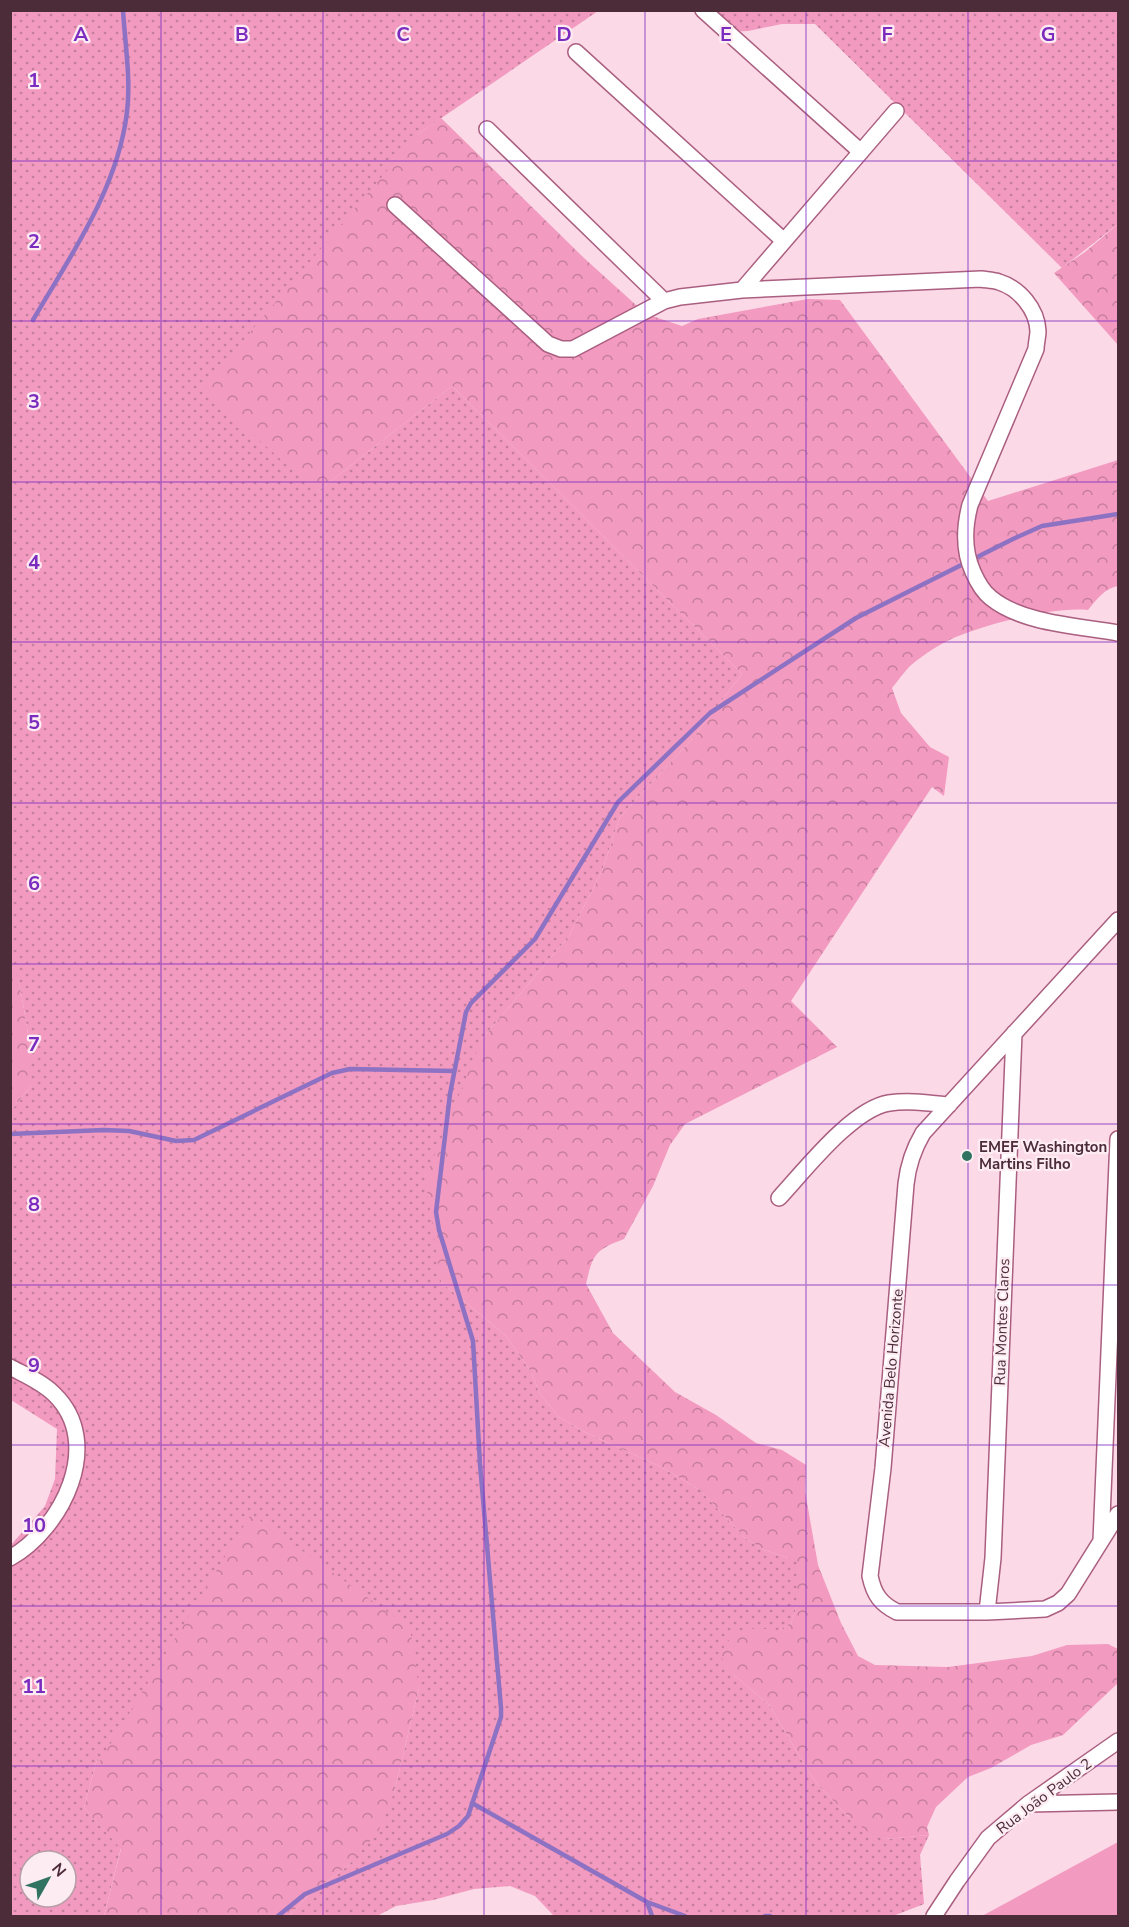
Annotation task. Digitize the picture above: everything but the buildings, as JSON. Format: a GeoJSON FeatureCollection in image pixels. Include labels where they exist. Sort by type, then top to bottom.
{"type":"FeatureCollection","features":[{"type":"Feature","properties":{"kind":"street"},"geometry":{"type":"LineString","coordinates":[[703,10],[861,152]]}},
{"type":"Feature","properties":{"kind":"street"},"geometry":{"type":"LineString","coordinates":[[576,52],[784,241]]}},
{"type":"Feature","properties":{"kind":"street"},"geometry":{"type":"LineString","coordinates":[[742,290],[896,111]]}},
{"type":"Feature","properties":{"kind":"street"},"geometry":{"type":"LineString","coordinates":[[487,129],[664,301]]}},
{"type":"Feature","properties":{"kind":"street"},"geometry":{"type":"LineString","coordinates":[[395,205],[548,344],[561,349],[573,349],[664,301],[680,297],[742,290],[981,279],[998,281],[1014,288],[1035,315],[1038,331],[1036,349],[970,505],[965,523],[965,545],[969,563],[977,581],[989,597],[1006,608],[1041,620],[1119,633]]}},
{"type":"Feature","properties":{"kind":"street","name":"Avenida Belo Horizonte"},"geometry":{"type":"LineString","coordinates":[[1119,920],[923,1133],[914,1150],[908,1167],[883,1468],[870,1576],[873,1589],[885,1606],[897,1612],[1045,1610],[1068,1594],[1119,1514]]}},
{"type":"Feature","properties":{"kind":"street","name":"Rua Montes Claros"},"geometry":{"type":"LineString","coordinates":[[987,1612],[993,1558],[1014,1033]]}},
{"type":"Feature","properties":{"kind":"street"},"geometry":{"type":"LineString","coordinates":[[779,1198],[846,1127],[866,1112],[886,1103],[909,1101],[949,1106]]}},
{"type":"Feature","properties":{"kind":"street"},"geometry":{"type":"LineString","coordinates":[[1101,1541],[1119,1139]]}},
{"type":"Feature","properties":{"kind":"street"},"geometry":{"type":"LineString","coordinates":[[10,1367],[39,1382],[65,1407],[74,1425],[78,1450],[74,1476],[63,1501],[33,1542],[10,1558]]}},
{"type":"Feature","properties":{"kind":"street","name":"Rua João Paulo 2"},"geometry":{"type":"LineString","coordinates":[[934,1917],[988,1838],[1028,1804],[1119,1741]]}},
{"type":"Feature","properties":{"kind":"street"},"geometry":{"type":"LineString","coordinates":[[1028,1804],[1119,1802]]}},
{"type":"Feature","properties":{"kind":"green space"},"geometry":{"type":"Polygon","coordinates":[[[11,11],[598,11],[418,134],[317,492],[452,386],[742,674],[693,738],[620,817],[602,871],[569,936],[482,1039],[441,1282],[506,1336],[531,1372],[540,1394],[559,1417],[583,1431],[661,1467],[700,1490],[745,1538],[764,1550],[788,1558],[797,1558],[797,1606],[791,1623],[779,1630],[734,1675],[770,1706],[810,1774],[849,1817],[885,1839],[929,1835],[920,1855],[924,1904],[893,1916],[554,1916],[535,1896],[510,1886],[474,1889],[433,1900],[396,1906],[377,1916],[289,1916],[311,1893],[349,1865],[394,1793],[419,1688],[100,1761],[97,1759],[84,1808],[121,1848],[104,1916],[11,1916],[11,1545],[45,1506],[55,1479],[57,1429],[11,1400],[10,1107],[14,1107],[31,1086],[31,1051],[21,992],[10,955],[11,11]]]}},
{"type":"Feature","properties":{"kind":"green space"},"geometry":{"type":"Polygon","coordinates":[[[702,11],[1118,11],[1118,224],[1062,268],[815,24],[782,24],[748,31],[726,32],[702,11]]]}},
{"type":"Feature","properties":{"kind":"green space"},"geometry":{"type":"Polygon","coordinates":[[[441,118],[584,258],[646,314],[682,326],[698,319],[808,299],[840,300],[988,501],[1118,460],[1118,586],[1105,592],[1088,610],[1041,613],[990,625],[955,638],[934,648],[916,661],[892,688],[901,713],[930,747],[949,757],[944,796],[932,787],[791,1001],[837,1047],[685,1124],[670,1145],[653,1186],[624,1239],[607,1246],[597,1254],[593,1259],[586,1284],[613,1333],[675,1392],[716,1415],[756,1443],[782,1450],[806,1465],[805,1491],[818,1565],[841,1623],[858,1656],[875,1665],[948,1667],[1032,1656],[1067,1645],[1108,1644],[1118,1649],[1118,1683],[1063,1735],[1031,1745],[991,1768],[968,1777],[936,1807],[927,1827],[929,1835],[885,1839],[868,1832],[849,1817],[810,1774],[770,1706],[734,1675],[724,1663],[720,1653],[734,1633],[750,1628],[779,1630],[791,1623],[797,1606],[797,1558],[788,1558],[764,1550],[745,1538],[700,1490],[661,1467],[583,1431],[559,1417],[540,1394],[531,1372],[506,1336],[441,1282],[425,1178],[482,1039],[569,936],[602,871],[620,817],[693,738],[742,674],[452,386],[317,492],[202,389],[418,134],[441,118]]]}},
{"type":"Feature","properties":{"kind":"green space"},"geometry":{"type":"Polygon","coordinates":[[[1118,224],[1118,345],[1054,273],[1085,252],[1118,224]]]}},
{"type":"Feature","properties":{"kind":"green space"},"geometry":{"type":"Polygon","coordinates":[[[11,955],[21,992],[31,1051],[31,1086],[14,1107],[11,1107],[11,955]]]}},
{"type":"Feature","properties":{"kind":"green space"},"geometry":{"type":"Polygon","coordinates":[[[251,1514],[410,1628],[419,1688],[394,1793],[378,1832],[349,1865],[311,1893],[289,1916],[104,1916],[121,1849],[84,1808],[97,1759],[100,1761],[251,1514]]]}},
{"type":"Feature","properties":{"kind":"green space"},"geometry":{"type":"Polygon","coordinates":[[[1118,1842],[1118,1916],[982,1916],[1118,1842]]]}},
{"type":"Feature","properties":{"kind":"waterway"},"geometry":{"type":"LineString","coordinates":[[33,320],[91,220],[114,167],[122,140],[127,112],[128,87],[123,10]]}},
{"type":"Feature","properties":{"kind":"waterway"},"geometry":{"type":"LineString","coordinates":[[278,1916],[305,1894],[447,1834],[459,1826],[468,1816],[501,1717],[480,1464],[473,1341],[439,1230],[436,1212],[450,1094],[466,1012],[471,1003],[535,939],[618,802],[710,713],[856,618],[1013,539],[1042,526],[1118,514]]}},
{"type":"Feature","properties":{"kind":"waterway"},"geometry":{"type":"LineString","coordinates":[[10,1134],[104,1130],[129,1131],[176,1141],[194,1140],[332,1073],[350,1069],[454,1071]]}},
{"type":"Feature","properties":{"kind":"waterway"},"geometry":{"type":"LineString","coordinates":[[472,1803],[647,1902],[685,1916]]}},
{"type":"Feature","properties":{"kind":"waterway"},"geometry":{"type":"LineString","coordinates":[[647,1902],[652,1916]]}},
{"type":"Feature","properties":{"kind":"waterway"},"geometry":{"type":"LineString","coordinates":[[765,1916],[770,1916]]}},
{"type":"Feature","properties":{"kind":"place","name":"EMEF Washington Martins Filho"},"geometry":{"type":"Point","coordinates":[967,1156]}}]}
